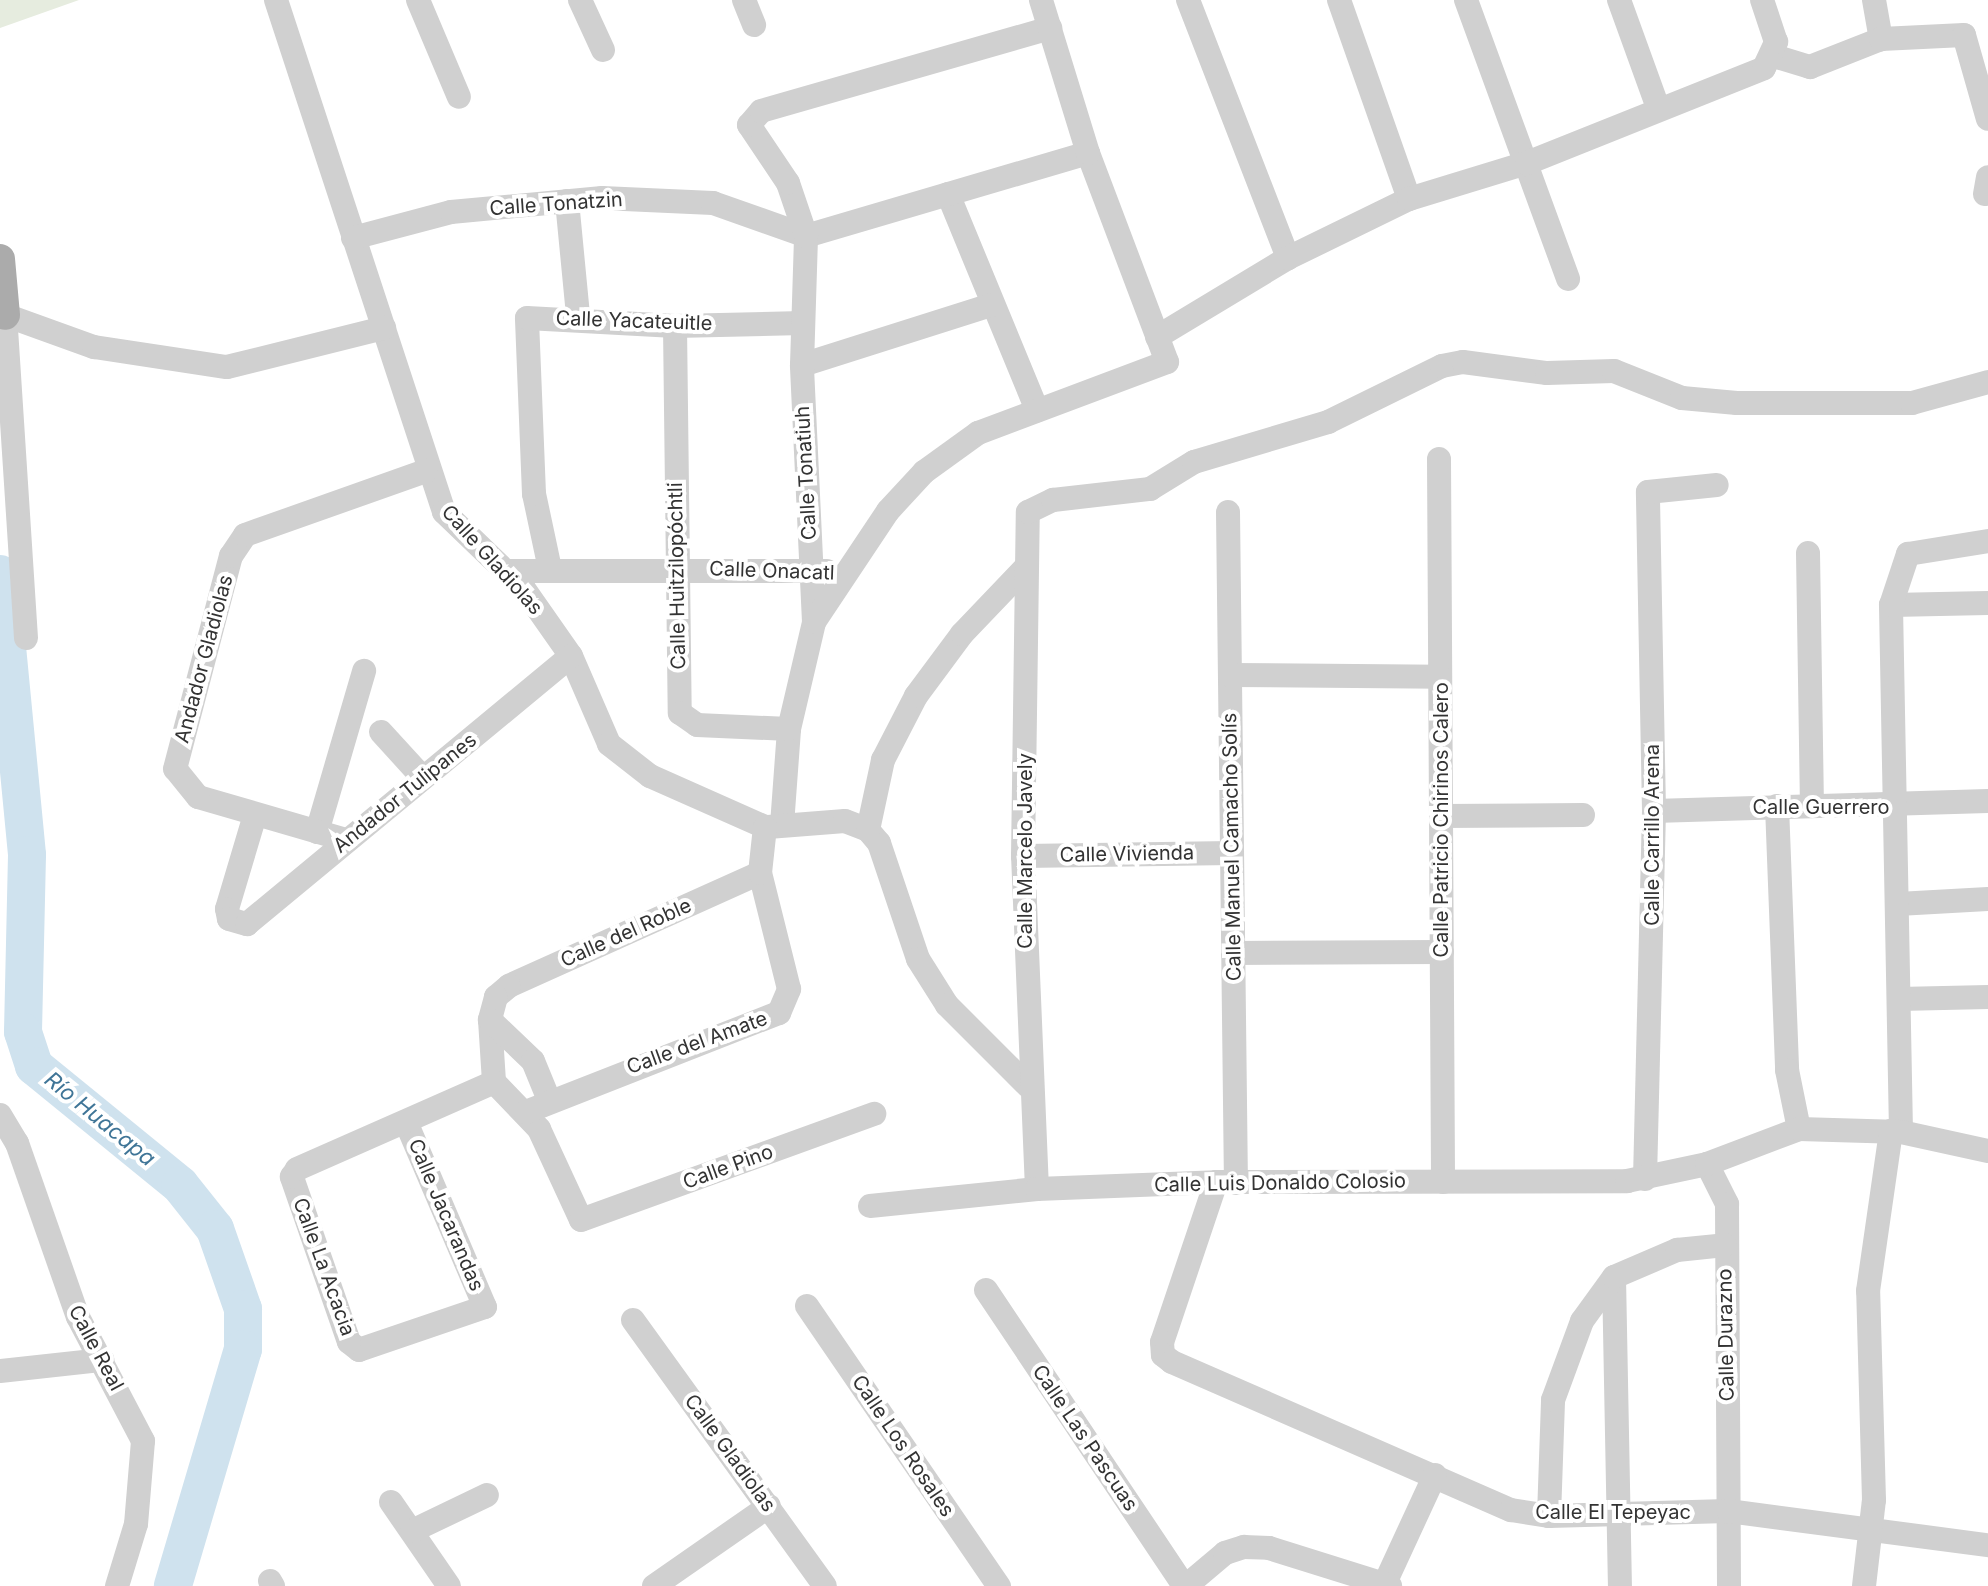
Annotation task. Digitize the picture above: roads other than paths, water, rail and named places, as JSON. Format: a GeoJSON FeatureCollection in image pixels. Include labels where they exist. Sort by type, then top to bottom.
{"type":"FeatureCollection","features":[{"type":"Feature","properties":{"kind":"main road"},"geometry":{"type":"LineString","coordinates":[[0,259],[5,315]]}},
{"type":"Feature","properties":{"kind":"street","name":"Calle Gladiolas"},"geometry":{"type":"LineString","coordinates":[[276,0],[384,328],[426,471],[444,512],[505,571],[571,656],[609,744],[650,776],[774,826]]}},
{"type":"Feature","properties":{"kind":"street"},"geometry":{"type":"LineString","coordinates":[[418,0],[459,97]]}},
{"type":"Feature","properties":{"kind":"street"},"geometry":{"type":"LineString","coordinates":[[580,0],[603,50]]}},
{"type":"Feature","properties":{"kind":"street"},"geometry":{"type":"LineString","coordinates":[[744,0],[754,25]]}},
{"type":"Feature","properties":{"kind":"street"},"geometry":{"type":"LineString","coordinates":[[814,622],[846,574],[924,472],[978,433],[1167,362],[1088,153],[1041,0]]}},
{"type":"Feature","properties":{"kind":"street"},"geometry":{"type":"LineString","coordinates":[[1188,0],[1288,258]]}},
{"type":"Feature","properties":{"kind":"street"},"geometry":{"type":"LineString","coordinates":[[1339,0],[1409,199]]}},
{"type":"Feature","properties":{"kind":"street"},"geometry":{"type":"LineString","coordinates":[[1466,0],[1568,279]]}},
{"type":"Feature","properties":{"kind":"street"},"geometry":{"type":"LineString","coordinates":[[1619,0],[1658,108]]}},
{"type":"Feature","properties":{"kind":"street"},"geometry":{"type":"LineString","coordinates":[[1157,337],[1288,258],[1409,199],[1527,163],[1764,68],[1774,56],[1776,42],[1762,0]]}},
{"type":"Feature","properties":{"kind":"street"},"geometry":{"type":"LineString","coordinates":[[1874,0],[1881,39]]}},
{"type":"Feature","properties":{"kind":"street"},"geometry":{"type":"LineString","coordinates":[[1050,28],[752,118],[749,125],[788,183],[806,236],[1088,153]]}},
{"type":"Feature","properties":{"kind":"street"},"geometry":{"type":"LineString","coordinates":[[1774,56],[1810,67],[1881,39],[1964,35],[1988,119]]}},
{"type":"Feature","properties":{"kind":"street"},"geometry":{"type":"LineString","coordinates":[[948,194],[991,305],[1037,410]]}},
{"type":"Feature","properties":{"kind":"street","name":"Calle Tonatzin"},"geometry":{"type":"LineString","coordinates":[[353,238],[451,212],[567,201],[713,203],[806,236]]}},
{"type":"Feature","properties":{"kind":"street"},"geometry":{"type":"LineString","coordinates":[[567,201],[578,316]]}},
{"type":"Feature","properties":{"kind":"street","name":"Calle Tonatiuh"},"geometry":{"type":"LineString","coordinates":[[806,236],[802,365],[814,622]]}},
{"type":"Feature","properties":{"kind":"street"},"geometry":{"type":"LineString","coordinates":[[802,365],[991,305]]}},
{"type":"Feature","properties":{"kind":"street"},"geometry":{"type":"LineString","coordinates":[[26,638],[5,315],[94,347],[227,367],[384,328]]}},
{"type":"Feature","properties":{"kind":"street","name":"Calle Yacateuitle"},"geometry":{"type":"LineString","coordinates":[[550,569],[534,494],[527,318],[578,316],[675,326],[803,323]]}},
{"type":"Feature","properties":{"kind":"street","name":"Calle Huitzilopóchtli"},"geometry":{"type":"LineString","coordinates":[[675,326],[674,569],[680,713],[697,725],[789,729]]}},
{"type":"Feature","properties":{"kind":"street","name":"Calle Marcelo Javely"},"geometry":{"type":"LineString","coordinates":[[1037,1189],[1028,1086],[1023,856],[1028,512],[1053,500],[1150,489],[1194,462],[1328,422],[1442,366],[1463,362],[1547,373],[1614,371],[1682,398],[1737,403],[1912,403],[1988,382]]}},
{"type":"Feature","properties":{"kind":"street","name":"Calle Patricio Chirinos Calero"},"geometry":{"type":"LineString","coordinates":[[1439,459],[1443,1182]]}},
{"type":"Feature","properties":{"kind":"street","name":"Andador Gladiolas"},"geometry":{"type":"LineString","coordinates":[[255,815],[198,797],[183,785],[175,769],[231,556],[245,535],[426,471]]}},
{"type":"Feature","properties":{"kind":"street","name":"Calle Carrillo Arena"},"geometry":{"type":"LineString","coordinates":[[1645,1179],[1654,811],[1648,492],[1717,485]]}},
{"type":"Feature","properties":{"kind":"street","name":"Calle Manuel Camacho Solís"},"geometry":{"type":"LineString","coordinates":[[1228,512],[1233,953],[1226,1182],[1163,1355],[1435,1475]]}},
{"type":"Feature","properties":{"kind":"street"},"geometry":{"type":"LineString","coordinates":[[1864,1586],[1867,1525],[1874,1500],[1868,1291],[1896,1131],[1899,999],[1891,605],[1908,554],[1988,541]]}},
{"type":"Feature","properties":{"kind":"street"},"geometry":{"type":"LineString","coordinates":[[1808,553],[1812,806]]}},
{"type":"Feature","properties":{"kind":"street"},"geometry":{"type":"LineString","coordinates":[[1027,566],[962,634],[916,696],[883,760],[868,830],[925,971],[947,1005],[1028,1086]]}},
{"type":"Feature","properties":{"kind":"street","name":"Calle Onacatl"},"geometry":{"type":"LineString","coordinates":[[505,571],[811,569],[846,574]]}},
{"type":"Feature","properties":{"kind":"street"},"geometry":{"type":"LineString","coordinates":[[1891,605],[1988,603]]}},
{"type":"Feature","properties":{"kind":"street","name":"Calle del Amate"},"geometry":{"type":"LineString","coordinates":[[526,1112],[549,1100],[779,1013],[789,989],[760,873],[774,826],[789,729],[814,622]]}},
{"type":"Feature","properties":{"kind":"street","name":"Andador Tulipanes"},"geometry":{"type":"LineString","coordinates":[[255,815],[227,909],[237,923],[247,924],[571,656]]}},
{"type":"Feature","properties":{"kind":"street"},"geometry":{"type":"LineString","coordinates":[[317,832],[364,671]]}},
{"type":"Feature","properties":{"kind":"street"},"geometry":{"type":"LineString","coordinates":[[1230,675],[1440,677]]}},
{"type":"Feature","properties":{"kind":"street"},"geometry":{"type":"LineString","coordinates":[[381,732],[423,778]]}},
{"type":"Feature","properties":{"kind":"street","name":"Calle Guerrero"},"geometry":{"type":"LineString","coordinates":[[1654,811],[1777,806],[1893,807],[1988,801]]}},
{"type":"Feature","properties":{"kind":"street"},"geometry":{"type":"LineString","coordinates":[[1777,806],[1787,1070],[1799,1129],[1896,1131],[1988,1151]]}},
{"type":"Feature","properties":{"kind":"street"},"geometry":{"type":"LineString","coordinates":[[255,815],[346,840]]}},
{"type":"Feature","properties":{"kind":"street"},"geometry":{"type":"LineString","coordinates":[[1441,816],[1583,815]]}},
{"type":"Feature","properties":{"kind":"street"},"geometry":{"type":"LineString","coordinates":[[774,826],[845,821],[868,830]]}},
{"type":"Feature","properties":{"kind":"street","name":"Calle Vivienda"},"geometry":{"type":"LineString","coordinates":[[1023,856],[1232,853]]}},
{"type":"Feature","properties":{"kind":"street","name":"Calle del Roble"},"geometry":{"type":"LineString","coordinates":[[493,1009],[509,986],[760,873]]}},
{"type":"Feature","properties":{"kind":"street"},"geometry":{"type":"LineString","coordinates":[[1898,904],[1988,899]]}},
{"type":"Feature","properties":{"kind":"street"},"geometry":{"type":"LineString","coordinates":[[1233,953],[1442,952]]}},
{"type":"Feature","properties":{"kind":"street"},"geometry":{"type":"LineString","coordinates":[[1899,999],[1988,997]]}},
{"type":"Feature","properties":{"kind":"street"},"geometry":{"type":"LineString","coordinates":[[493,1009],[494,1082],[526,1112]]}},
{"type":"Feature","properties":{"kind":"street"},"geometry":{"type":"LineString","coordinates":[[493,1009],[533,1061],[549,1100]]}},
{"type":"Feature","properties":{"kind":"street","name":"Calle La Acacia"},"geometry":{"type":"LineString","coordinates":[[485,1307],[371,1350],[349,1342],[292,1177],[297,1169],[494,1082]]}},
{"type":"Feature","properties":{"kind":"street","name":"Calle Pino"},"geometry":{"type":"LineString","coordinates":[[526,1112],[581,1220],[874,1114]]}},
{"type":"Feature","properties":{"kind":"street","name":"Calle Real"},"geometry":{"type":"LineString","coordinates":[[0,1115],[17,1143],[72,1303],[143,1441],[136,1524],[117,1586]]}},
{"type":"Feature","properties":{"kind":"street","name":"Calle Jacarandas"},"geometry":{"type":"LineString","coordinates":[[406,1122],[485,1307]]}},
{"type":"Feature","properties":{"kind":"street","name":"Calle Luis Donaldo Colosio"},"geometry":{"type":"LineString","coordinates":[[870,1206],[916,1204],[1037,1189],[1226,1182],[1645,1179],[1707,1164],[1799,1129]]}},
{"type":"Feature","properties":{"kind":"street","name":"Calle Durazno"},"geometry":{"type":"LineString","coordinates":[[1707,1164],[1727,1204],[1729,1586]]}},
{"type":"Feature","properties":{"kind":"street"},"geometry":{"type":"LineString","coordinates":[[1549,1516],[1548,1438],[1564,1359],[1614,1277],[1677,1250],[1725,1245]]}},
{"type":"Feature","properties":{"kind":"street"},"geometry":{"type":"LineString","coordinates":[[1614,1277],[1621,1512],[1620,1586]]}},
{"type":"Feature","properties":{"kind":"street","name":"Calle Las Pascuas"},"geometry":{"type":"LineString","coordinates":[[986,1290],[1185,1586]]}},
{"type":"Feature","properties":{"kind":"street","name":"Calle Los Rosales"},"geometry":{"type":"LineString","coordinates":[[807,1306],[999,1586]]}},
{"type":"Feature","properties":{"kind":"street","name":"Calle Gladiolas"},"geometry":{"type":"LineString","coordinates":[[633,1320],[825,1586]]}},
{"type":"Feature","properties":{"kind":"street"},"geometry":{"type":"LineString","coordinates":[[0,1371],[102,1360]]}},
{"type":"Feature","properties":{"kind":"street"},"geometry":{"type":"LineString","coordinates":[[1185,1586],[1225,1553],[1244,1547],[1269,1548],[1387,1584],[1435,1475]]}},
{"type":"Feature","properties":{"kind":"street","name":"Calle El Tepeyac"},"geometry":{"type":"LineString","coordinates":[[1435,1475],[1511,1510],[1549,1516],[1728,1511],[1867,1525],[1988,1545]]}},
{"type":"Feature","properties":{"kind":"street"},"geometry":{"type":"LineString","coordinates":[[412,1531],[487,1495]]}},
{"type":"Feature","properties":{"kind":"street"},"geometry":{"type":"LineString","coordinates":[[391,1502],[449,1586]]}},
{"type":"Feature","properties":{"kind":"street"},"geometry":{"type":"LineString","coordinates":[[654,1586],[769,1506]]}},
{"type":"Feature","properties":{"kind":"waterway","name":"Río Huacapa"},"geometry":{"type":"LineString","coordinates":[[0,574],[27,855],[23,1032],[34,1066],[180,1185],[215,1229],[243,1309],[243,1349],[173,1586]]}}]}
